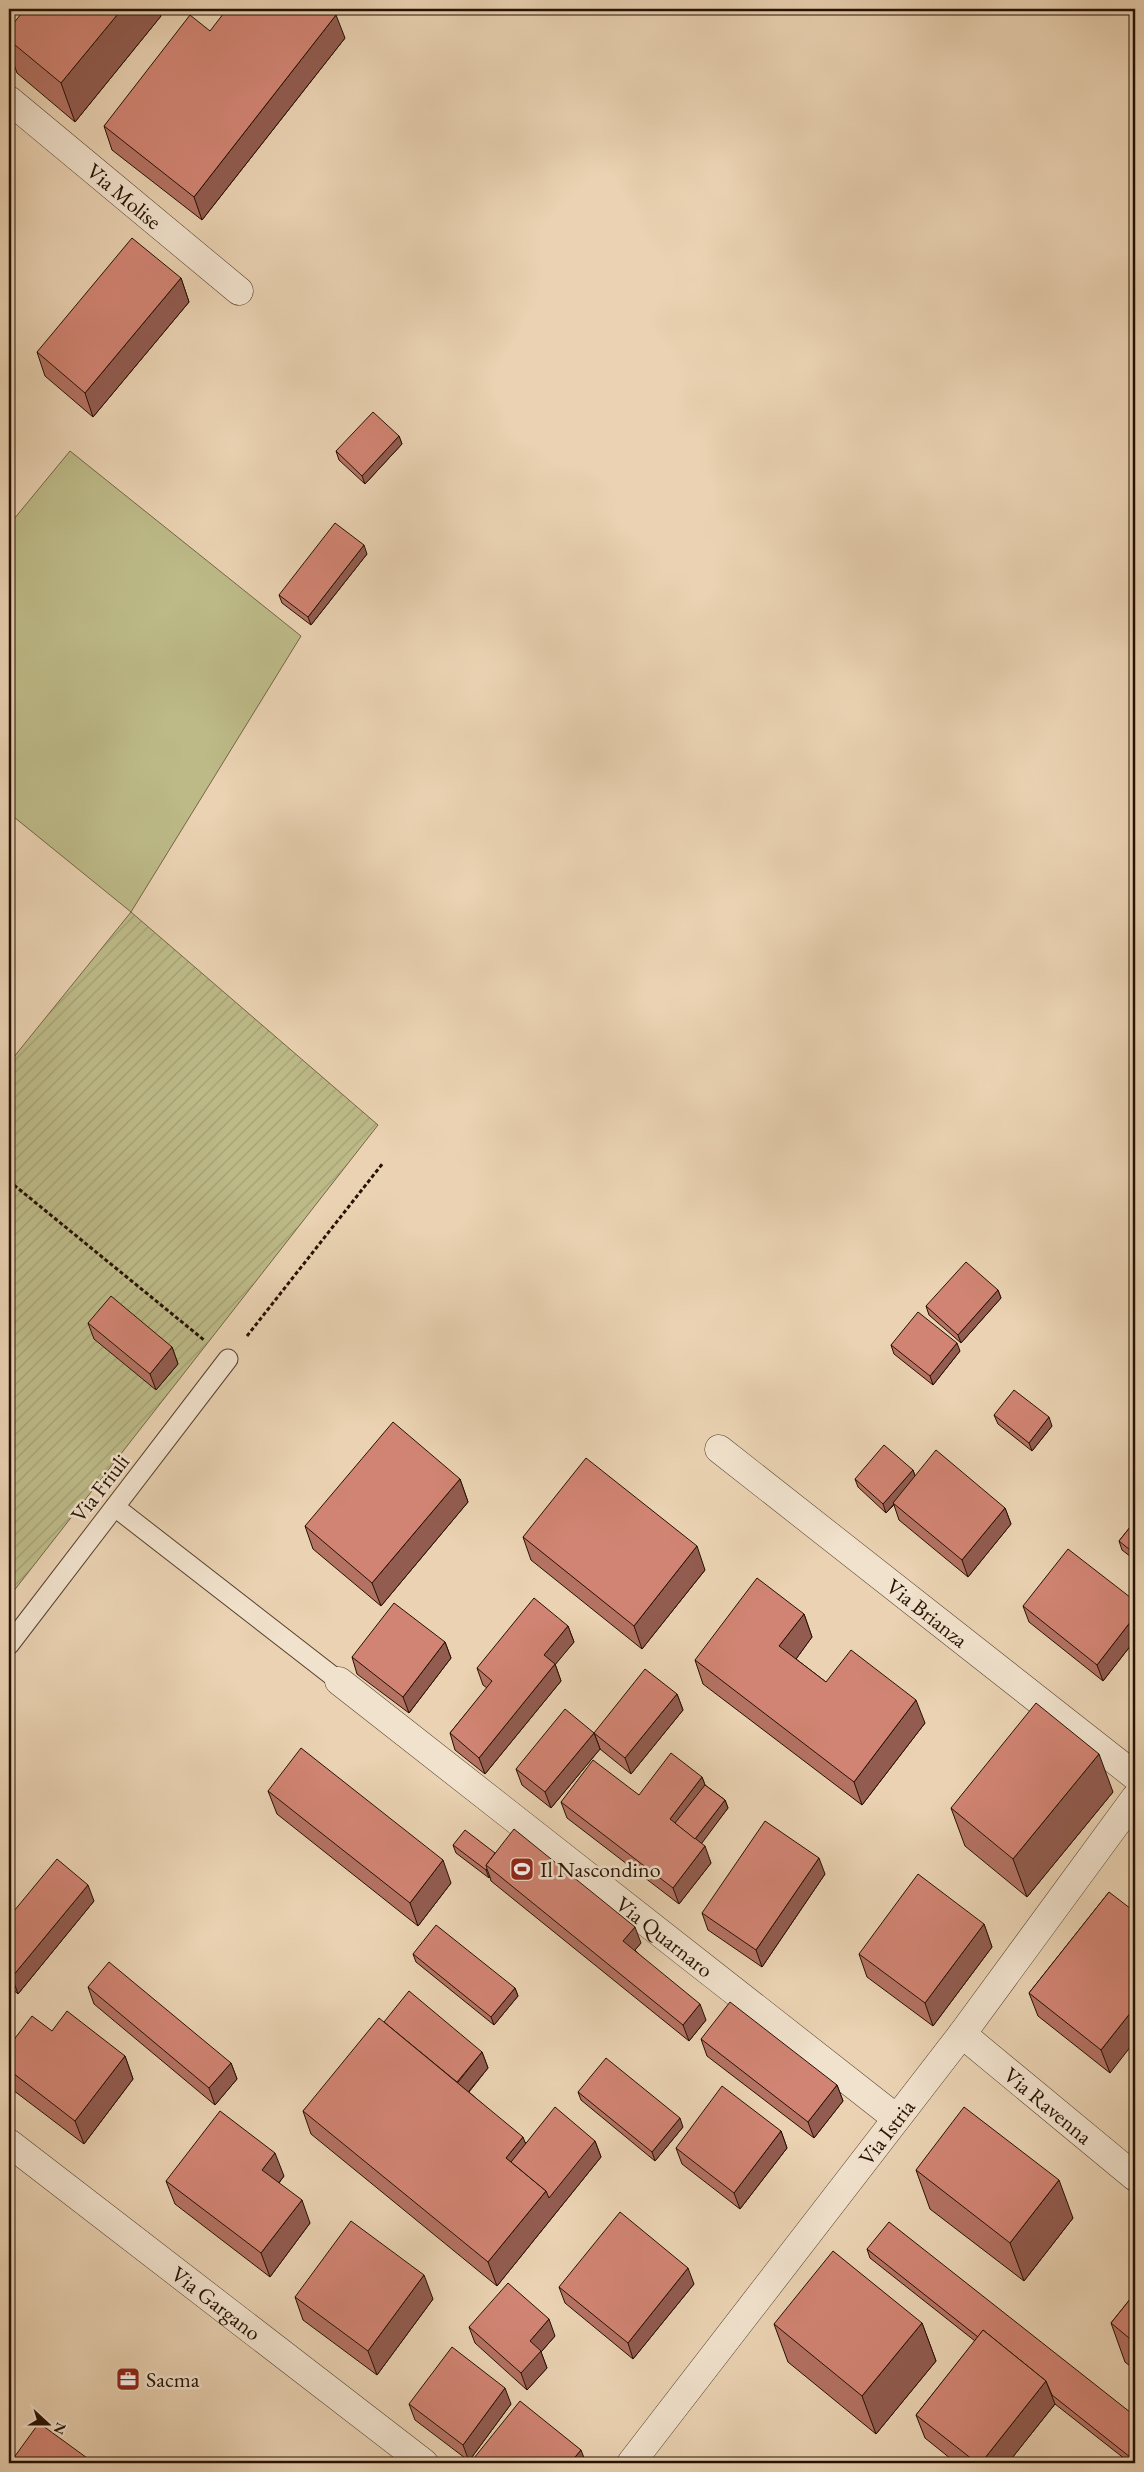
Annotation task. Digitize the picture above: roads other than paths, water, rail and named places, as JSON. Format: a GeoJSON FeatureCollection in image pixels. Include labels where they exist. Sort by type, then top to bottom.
{"type":"FeatureCollection","features":[{"type":"Feature","properties":{"kind":"street","name":"Via Molise"},"geometry":{"type":"LineString","coordinates":[[9,100],[240,291]]}},
{"type":"Feature","properties":{"kind":"street","name":"Via Brianza"},"geometry":{"type":"LineString","coordinates":[[719,1449],[1135,1776]]}},
{"type":"Feature","properties":{"kind":"street","name":"Via Quarnaro"},"geometry":{"type":"LineString","coordinates":[[339,1681],[896,2118]]}},
{"type":"Feature","properties":{"kind":"street","name":"Via Istria"},"geometry":{"type":"LineString","coordinates":[[631,2463],[962,2034],[1135,1798]]}},
{"type":"Feature","properties":{"kind":"street","name":"Via Ravenna"},"geometry":{"type":"LineString","coordinates":[[962,2034],[1135,2177]]}},
{"type":"Feature","properties":{"kind":"street","name":"Via Gargano"},"geometry":{"type":"LineString","coordinates":[[9,2143],[424,2463]]}},
{"type":"Feature","properties":{"kind":"lane","name":"Via Friuli"},"geometry":{"type":"LineString","coordinates":[[9,1645],[228,1360]]}},
{"type":"Feature","properties":{"kind":"lane"},"geometry":{"type":"LineString","coordinates":[[115,1507],[339,1681]]}},
{"type":"Feature","properties":{"kind":"place","name":"Il Nascondino"},"geometry":{"type":"Point","coordinates":[522,1869]}},
{"type":"Feature","properties":{"kind":"place","name":"Sacma"},"geometry":{"type":"Point","coordinates":[128,2379]}}]}
